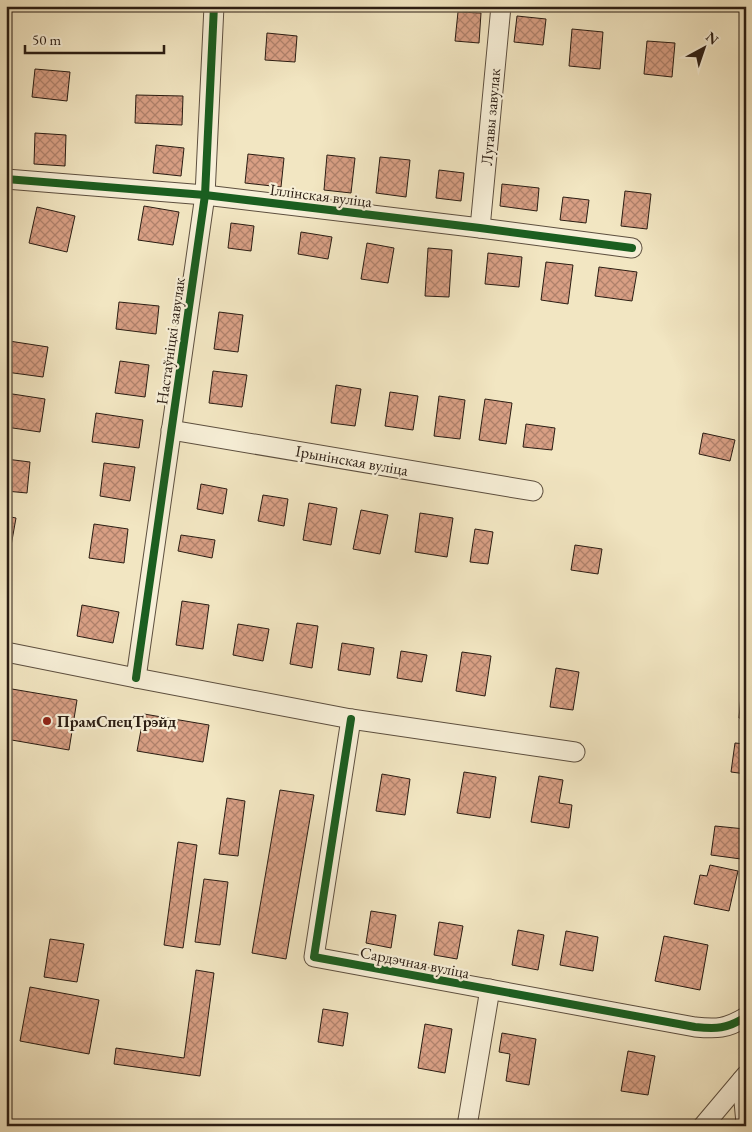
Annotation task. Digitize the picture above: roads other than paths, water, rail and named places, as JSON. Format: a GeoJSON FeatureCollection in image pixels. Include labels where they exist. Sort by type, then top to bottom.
{"type":"FeatureCollection","features":[{"type":"Feature","properties":{"kind":"street","name":"Настаўніцкі завулак"},"geometry":{"type":"LineString","coordinates":[[136,678],[205,196],[214,6]]}},
{"type":"Feature","properties":{"kind":"street","name":"Лугавы завулак"},"geometry":{"type":"LineString","coordinates":[[480,228],[501,6]]}},
{"type":"Feature","properties":{"kind":"street","name":"Іллінская вуліца"},"geometry":{"type":"LineString","coordinates":[[6,179],[205,196],[632,248]]}},
{"type":"Feature","properties":{"kind":"street","name":"Ірынінская вуліца"},"geometry":{"type":"LineString","coordinates":[[171,430],[533,491]]}},
{"type":"Feature","properties":{"kind":"street"},"geometry":{"type":"LineString","coordinates":[[6,652],[351,719],[575,752]]}},
{"type":"Feature","properties":{"kind":"street","name":"Сардэчная вуліца"},"geometry":{"type":"LineString","coordinates":[[351,719],[314,957],[695,1027],[714,1028],[731,1025],[746,1017]]}},
{"type":"Feature","properties":{"kind":"street"},"geometry":{"type":"LineString","coordinates":[[467,1126],[490,989]]}},
{"type":"Feature","properties":{"kind":"street"},"geometry":{"type":"LineString","coordinates":[[744,1077],[746,1123]]}},
{"type":"Feature","properties":{"kind":"street"},"geometry":{"type":"LineString","coordinates":[[703,1126],[744,1077]]}},
{"type":"Feature","properties":{"kind":"place","name":"ПрамСпецТрэйд"},"geometry":{"type":"Point","coordinates":[47,721]}}]}
